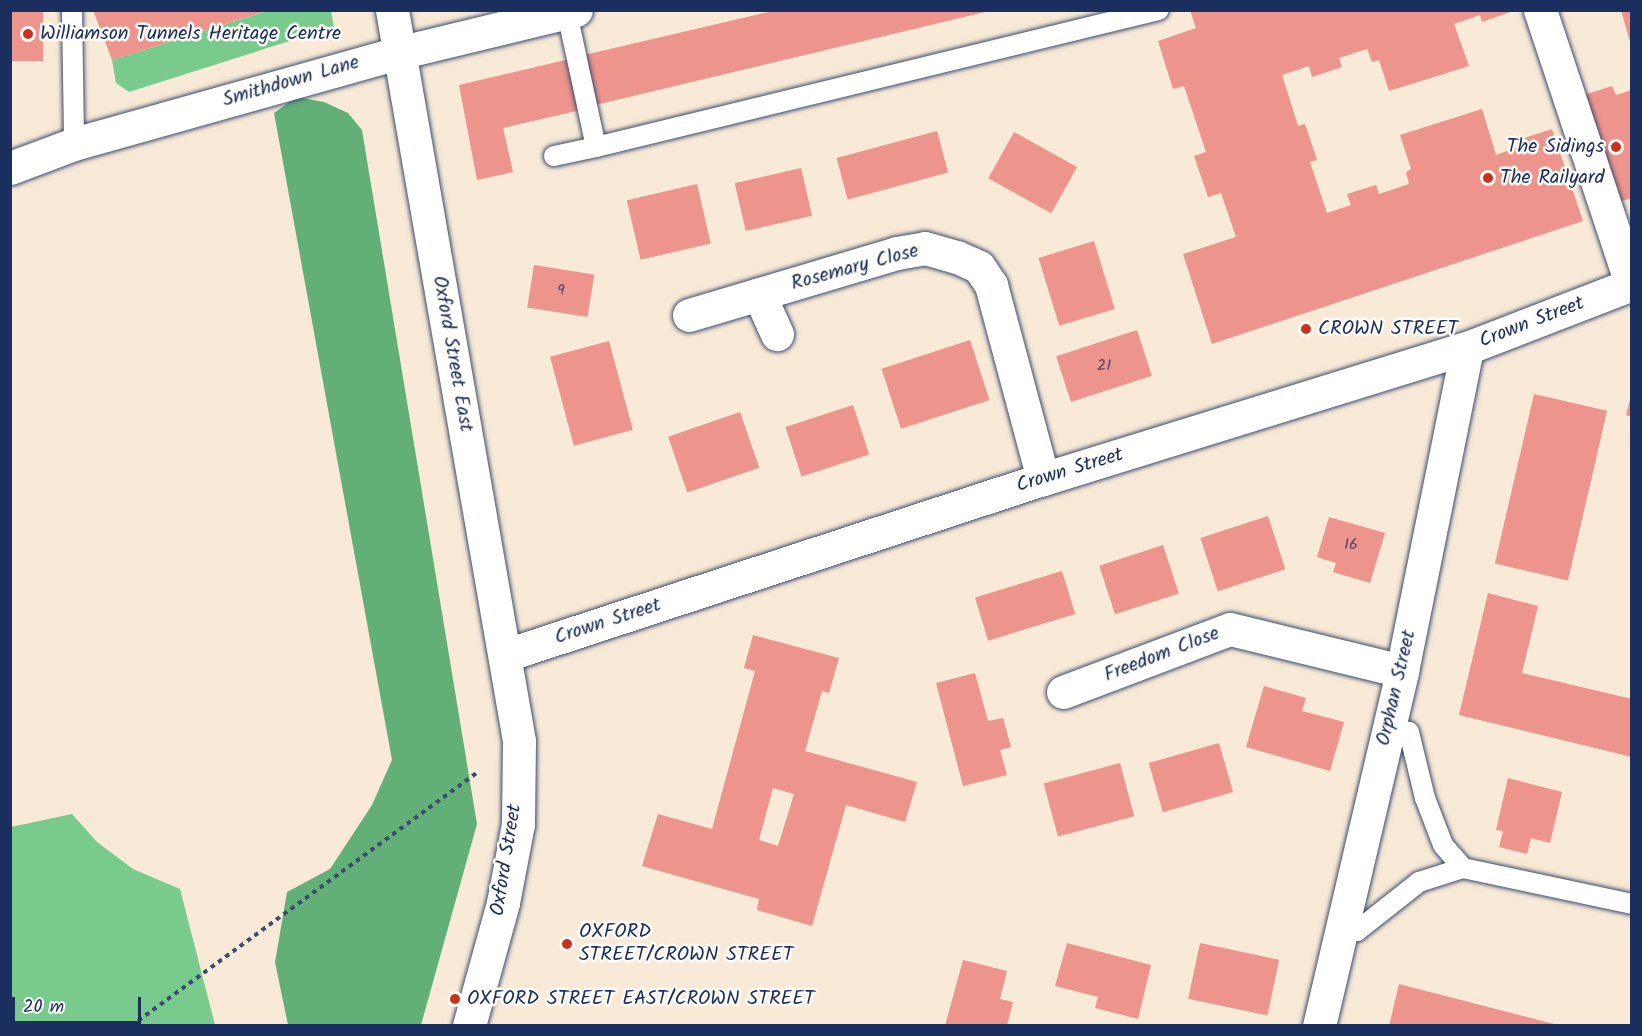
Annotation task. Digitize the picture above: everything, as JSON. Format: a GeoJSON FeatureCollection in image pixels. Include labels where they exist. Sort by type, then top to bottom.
{"type":"FeatureCollection","features":[{"type":"Feature","properties":{"kind":"street","name":"Oxford Street East"},"geometry":{"type":"LineString","coordinates":[[392,10],[506,655]]}},
{"type":"Feature","properties":{"kind":"street"},"geometry":{"type":"LineString","coordinates":[[1540,10],[1631,284]]}},
{"type":"Feature","properties":{"kind":"street","name":"Smithdown Lane"},"geometry":{"type":"LineString","coordinates":[[10,168],[74,144],[398,53],[572,12]]}},
{"type":"Feature","properties":{"kind":"street","name":"Rosemary Close"},"geometry":{"type":"LineString","coordinates":[[689,315],[897,253],[925,248],[979,267],[991,285],[1043,479]]}},
{"type":"Feature","properties":{"kind":"street","name":"Crown Street"},"geometry":{"type":"LineString","coordinates":[[506,655],[1043,479],[1467,348],[1631,284]]}},
{"type":"Feature","properties":{"kind":"street"},"geometry":{"type":"LineString","coordinates":[[759,294],[777,334]]}},
{"type":"Feature","properties":{"kind":"street","name":"Orphan Street"},"geometry":{"type":"LineString","coordinates":[[1318,1026],[1402,671],[1467,348]]}},
{"type":"Feature","properties":{"kind":"street","name":"Freedom Close"},"geometry":{"type":"LineString","coordinates":[[1063,692],[1230,629],[1402,671]]}},
{"type":"Feature","properties":{"kind":"street","name":"Oxford Street"},"geometry":{"type":"LineString","coordinates":[[469,1026],[503,903],[518,824],[519,741],[506,655]]}},
{"type":"Feature","properties":{"kind":"lane"},"geometry":{"type":"LineString","coordinates":[[72,10],[74,144]]}},
{"type":"Feature","properties":{"kind":"lane"},"geometry":{"type":"LineString","coordinates":[[554,156],[1159,10]]}},
{"type":"Feature","properties":{"kind":"lane"},"geometry":{"type":"LineString","coordinates":[[572,12],[596,147]]}},
{"type":"Feature","properties":{"kind":"lane"},"geometry":{"type":"LineString","coordinates":[[1388,729],[1409,732],[1443,845],[1463,867]]}},
{"type":"Feature","properties":{"kind":"lane"},"geometry":{"type":"LineString","coordinates":[[1341,930],[1357,931],[1419,882],[1463,867],[1632,904]]}},
{"type":"Feature","properties":{"kind":"path"},"geometry":{"type":"LineString","coordinates":[[131,1026],[519,741]]}},
{"type":"Feature","properties":{"kind":"green space"},"geometry":{"type":"Polygon","coordinates":[[[267,11],[331,11],[334,27],[129,92],[116,83],[112,60],[267,11]]]}},
{"type":"Feature","properties":{"kind":"green space"},"geometry":{"type":"Polygon","coordinates":[[[296,97],[324,102],[348,113],[362,130],[477,824],[421,1025],[288,1025],[275,962],[287,892],[330,869],[372,805],[392,760],[274,113],[296,97]]]}},
{"type":"Feature","properties":{"kind":"green space"},"geometry":{"type":"Polygon","coordinates":[[[72,814],[97,842],[133,869],[180,889],[215,1025],[11,1025],[11,827],[72,814]]]}},
{"type":"Feature","properties":{"kind":"building","name":"Williamson Tunnels Heritage Centre"},"geometry":{"type":"Polygon","coordinates":[[[11,10],[43,10],[43,61],[11,61],[11,10]]]}},
{"type":"Feature","properties":{"kind":"building"},"geometry":{"type":"Polygon","coordinates":[[[93,10],[266,10],[266,11],[112,60],[93,10]]]}},
{"type":"Feature","properties":{"kind":"building"},"geometry":{"type":"Polygon","coordinates":[[[777,10],[989,11],[591,106],[580,56],[777,10]]]}},
{"type":"Feature","properties":{"kind":"building","name":"The Railyard"},"geometry":{"type":"Polygon","coordinates":[[[1190,10],[1516,10],[1482,22],[1480,15],[1454,24],[1469,66],[1389,91],[1379,60],[1372,62],[1367,49],[1339,58],[1342,67],[1312,77],[1309,66],[1282,75],[1298,126],[1305,124],[1317,160],[1310,162],[1327,213],[1351,205],[1347,194],[1376,185],[1379,194],[1409,184],[1406,172],[1411,169],[1400,135],[1482,109],[1496,155],[1523,145],[1521,139],[1552,129],[1583,221],[1212,344],[1183,254],[1236,237],[1221,193],[1208,197],[1194,156],[1206,152],[1184,86],[1173,89],[1158,41],[1196,28],[1190,10]]]}},
{"type":"Feature","properties":{"kind":"building"},"geometry":{"type":"Polygon","coordinates":[[[1621,10],[1632,10],[1632,45],[1631,45],[1621,10]]]}},
{"type":"Feature","properties":{"kind":"building"},"geometry":{"type":"Polygon","coordinates":[[[574,58],[585,109],[503,128],[513,172],[477,180],[459,85],[574,58]]]}},
{"type":"Feature","properties":{"kind":"building","name":"The Sidings"},"geometry":{"type":"Polygon","coordinates":[[[1612,86],[1616,95],[1632,90],[1632,198],[1618,202],[1584,95],[1612,86]]]}},
{"type":"Feature","properties":{"kind":"building"},"geometry":{"type":"Polygon","coordinates":[[[937,131],[948,173],[848,199],[837,158],[937,131]]]}},
{"type":"Feature","properties":{"kind":"building"},"geometry":{"type":"Polygon","coordinates":[[[1014,132],[1077,167],[1051,213],[988,178],[1014,132]]]}},
{"type":"Feature","properties":{"kind":"building"},"geometry":{"type":"Polygon","coordinates":[[[801,168],[812,216],[746,231],[735,183],[801,168]]]}},
{"type":"Feature","properties":{"kind":"building"},"geometry":{"type":"Polygon","coordinates":[[[697,184],[711,243],[641,260],[627,200],[697,184]]]}},
{"type":"Feature","properties":{"kind":"building"},"geometry":{"type":"Polygon","coordinates":[[[1094,241],[1115,309],[1059,326],[1039,258],[1094,241]]]}},
{"type":"Feature","properties":{"kind":"building"},"geometry":{"type":"Polygon","coordinates":[[[534,265],[594,275],[588,317],[527,307],[534,265]]]}},
{"type":"Feature","properties":{"kind":"building"},"geometry":{"type":"Polygon","coordinates":[[[1137,330],[1152,376],[1071,402],[1056,356],[1137,330]]]}},
{"type":"Feature","properties":{"kind":"building"},"geometry":{"type":"Polygon","coordinates":[[[970,340],[989,400],[901,429],[882,369],[970,340]]]}},
{"type":"Feature","properties":{"kind":"building"},"geometry":{"type":"Polygon","coordinates":[[[609,341],[633,430],[574,446],[550,357],[609,341]]]}},
{"type":"Feature","properties":{"kind":"building"},"geometry":{"type":"Polygon","coordinates":[[[1534,394],[1607,411],[1568,580],[1495,564],[1534,394]]]}},
{"type":"Feature","properties":{"kind":"building"},"geometry":{"type":"Polygon","coordinates":[[[1632,396],[1632,417],[1626,415],[1632,396]]]}},
{"type":"Feature","properties":{"kind":"building"},"geometry":{"type":"Polygon","coordinates":[[[853,405],[869,454],[802,476],[785,427],[853,405]]]}},
{"type":"Feature","properties":{"kind":"building"},"geometry":{"type":"Polygon","coordinates":[[[740,412],[759,468],[687,493],[668,437],[740,412]]]}},
{"type":"Feature","properties":{"kind":"building"},"geometry":{"type":"Polygon","coordinates":[[[1268,516],[1285,569],[1218,591],[1200,538],[1268,516]]]}},
{"type":"Feature","properties":{"kind":"building"},"geometry":{"type":"Polygon","coordinates":[[[1329,517],[1385,533],[1370,583],[1333,572],[1336,563],[1317,557],[1329,517]]]}},
{"type":"Feature","properties":{"kind":"building"},"geometry":{"type":"Polygon","coordinates":[[[1163,545],[1179,594],[1115,614],[1099,566],[1163,545]]]}},
{"type":"Feature","properties":{"kind":"building"},"geometry":{"type":"Polygon","coordinates":[[[1062,571],[1075,614],[988,641],[975,598],[1062,571]]]}},
{"type":"Feature","properties":{"kind":"building"},"geometry":{"type":"Polygon","coordinates":[[[1488,593],[1538,606],[1522,673],[1632,699],[1632,757],[1459,715],[1488,593]]]}},
{"type":"Feature","properties":{"kind":"building"},"geometry":{"type":"Polygon","coordinates":[[[753,635],[839,658],[829,693],[822,691],[805,751],[917,782],[905,822],[846,805],[812,926],[757,910],[759,899],[642,866],[658,814],[712,829],[755,671],[744,668],[753,635]],[[773,788],[759,840],[778,846],[794,794],[773,788]]]}},
{"type":"Feature","properties":{"kind":"building"},"geometry":{"type":"Polygon","coordinates":[[[975,673],[988,721],[1003,718],[1011,747],[1000,750],[1007,775],[963,786],[936,683],[975,673]]]}},
{"type":"Feature","properties":{"kind":"building"},"geometry":{"type":"Polygon","coordinates":[[[1264,686],[1306,698],[1302,711],[1344,722],[1330,771],[1246,747],[1264,686]]]}},
{"type":"Feature","properties":{"kind":"building"},"geometry":{"type":"Polygon","coordinates":[[[1219,743],[1233,792],[1163,812],[1149,763],[1219,743]]]}},
{"type":"Feature","properties":{"kind":"building"},"geometry":{"type":"Polygon","coordinates":[[[1120,763],[1134,816],[1058,837],[1044,783],[1120,763]]]}},
{"type":"Feature","properties":{"kind":"building"},"geometry":{"type":"Polygon","coordinates":[[[1508,778],[1562,792],[1550,843],[1531,838],[1527,854],[1499,847],[1503,831],[1496,830],[1508,778]]]}},
{"type":"Feature","properties":{"kind":"building"},"geometry":{"type":"Polygon","coordinates":[[[1067,943],[1151,965],[1138,1019],[1095,1008],[1098,997],[1055,986],[1067,943]]]}},
{"type":"Feature","properties":{"kind":"building"},"geometry":{"type":"Polygon","coordinates":[[[1200,943],[1279,960],[1267,1016],[1188,999],[1200,943]]]}},
{"type":"Feature","properties":{"kind":"building"},"geometry":{"type":"Polygon","coordinates":[[[963,960],[1007,971],[1000,999],[1013,1002],[1007,1026],[945,1026],[963,960]]]}},
{"type":"Feature","properties":{"kind":"building"},"geometry":{"type":"Polygon","coordinates":[[[1399,984],[1558,1025],[1558,1026],[1389,1026],[1399,984]]]}},
{"type":"Feature","properties":{"kind":"place","name":"Williamson Tunnels Heritage Centre"},"geometry":{"type":"Point","coordinates":[28,34]}},
{"type":"Feature","properties":{"kind":"place","name":"The Sidings"},"geometry":{"type":"Point","coordinates":[1616,147]}},
{"type":"Feature","properties":{"kind":"place","name":"The Railyard"},"geometry":{"type":"Point","coordinates":[1488,178]}},
{"type":"Feature","properties":{"kind":"place","name":"CROWN STREET"},"geometry":{"type":"Point","coordinates":[1306,329]}},
{"type":"Feature","properties":{"kind":"place","name":"OXFORD STREET/CROWN STREET"},"geometry":{"type":"Point","coordinates":[567,944]}},
{"type":"Feature","properties":{"kind":"place","name":"OXFORD STREET EAST/CROWN STREET"},"geometry":{"type":"Point","coordinates":[455,999]}}]}
